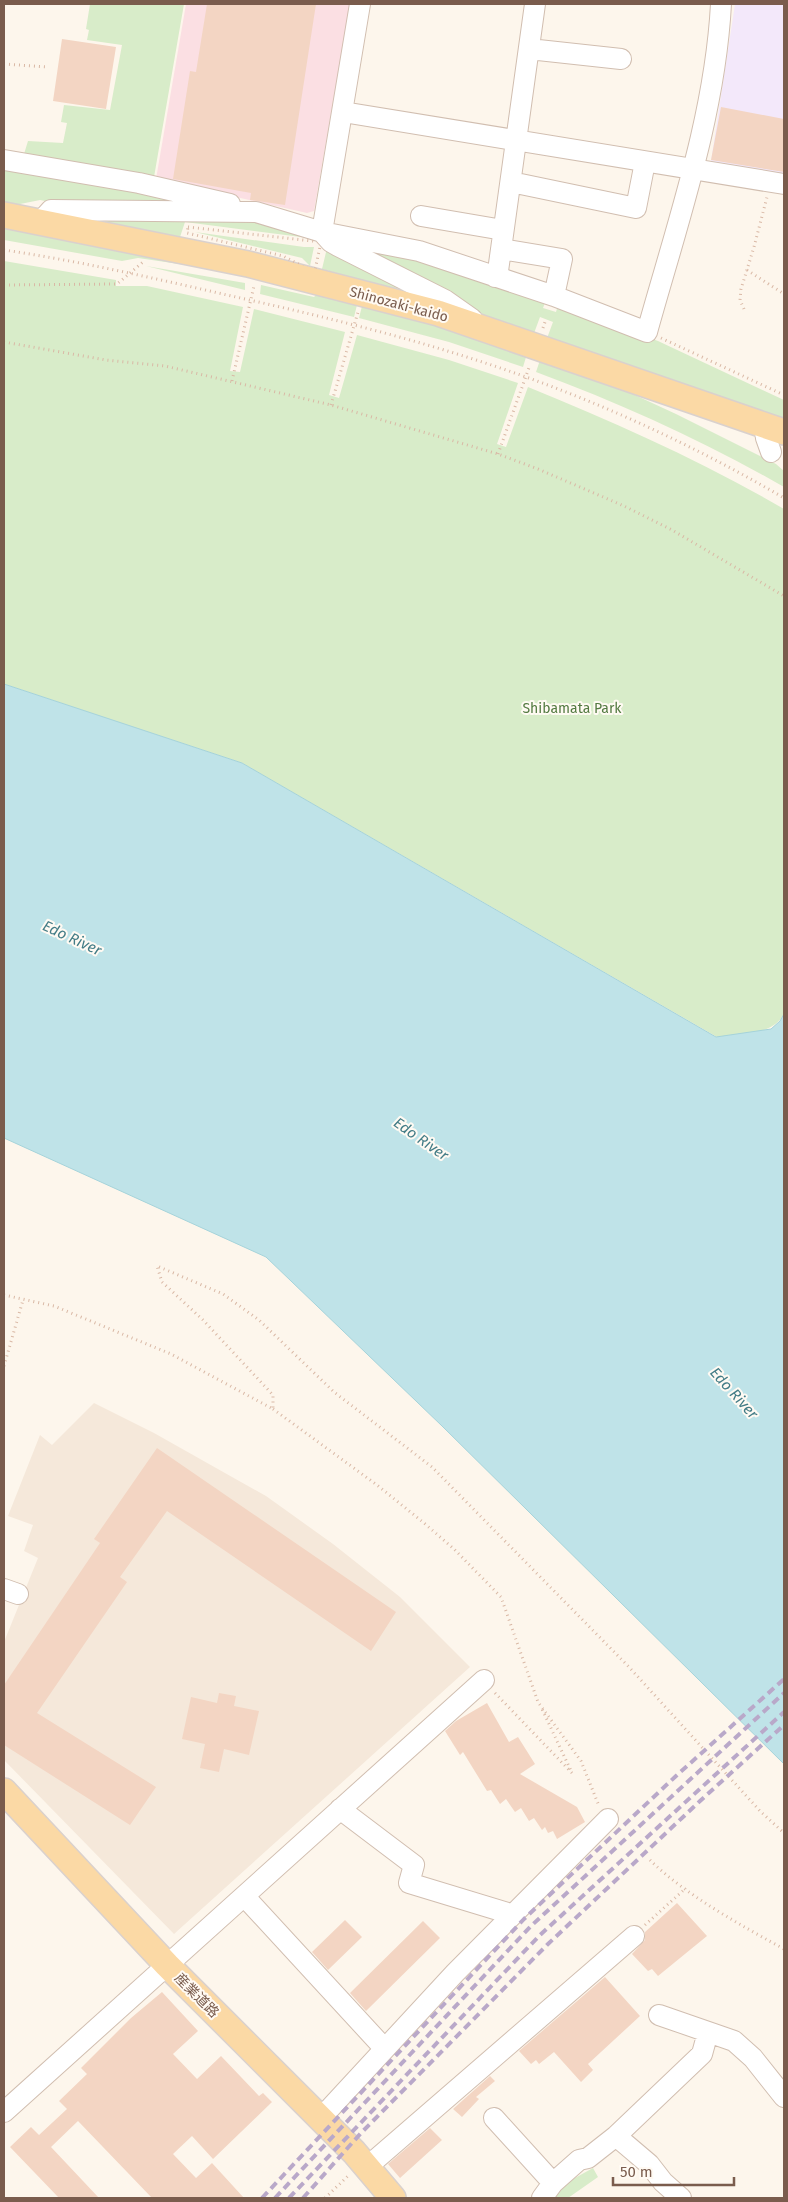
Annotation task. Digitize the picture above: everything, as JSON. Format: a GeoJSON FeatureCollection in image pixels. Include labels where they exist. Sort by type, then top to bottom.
{"type":"FeatureCollection","features":[{"type":"Feature","properties":{"kind":"main road","name":"Shinozaki-kaido"},"geometry":{"type":"LineString","coordinates":[[6,214],[248,264],[438,313],[774,428]]}},
{"type":"Feature","properties":{"kind":"main road","name":"産業道路"},"geometry":{"type":"LineString","coordinates":[[4,1791],[167,1965],[365,2164],[393,2198]]}},
{"type":"Feature","properties":{"kind":"street"},"geometry":{"type":"LineString","coordinates":[[322,237],[360,4]]}},
{"type":"Feature","properties":{"kind":"street"},"geometry":{"type":"LineString","coordinates":[[495,277],[511,182],[535,4]]}},
{"type":"Feature","properties":{"kind":"street"},"geometry":{"type":"LineString","coordinates":[[322,237],[419,251],[554,296],[647,332],[692,170],[714,76],[721,4]]}},
{"type":"Feature","properties":{"kind":"street"},"geometry":{"type":"LineString","coordinates":[[529,49],[621,60]]}},
{"type":"Feature","properties":{"kind":"street"},"geometry":{"type":"LineString","coordinates":[[343,112],[777,183]]}},
{"type":"Feature","properties":{"kind":"street"},"geometry":{"type":"LineString","coordinates":[[4,160],[139,183],[229,203],[256,212],[322,237],[445,300],[488,330]]}},
{"type":"Feature","properties":{"kind":"street"},"geometry":{"type":"LineString","coordinates":[[511,182],[636,208],[645,162]]}},
{"type":"Feature","properties":{"kind":"street"},"geometry":{"type":"LineString","coordinates":[[41,221],[51,210],[256,212]]}},
{"type":"Feature","properties":{"kind":"street"},"geometry":{"type":"LineString","coordinates":[[421,216],[562,259],[554,296]]}},
{"type":"Feature","properties":{"kind":"street"},"geometry":{"type":"LineString","coordinates":[[771,452],[766,438],[774,428]]}},
{"type":"Feature","properties":{"kind":"street"},"geometry":{"type":"LineString","coordinates":[[4,2112],[484,1680]]}},
{"type":"Feature","properties":{"kind":"street"},"geometry":{"type":"LineString","coordinates":[[340,1809],[414,1865],[409,1883],[511,1914]]}},
{"type":"Feature","properties":{"kind":"street"},"geometry":{"type":"LineString","coordinates":[[321,2118],[384,2048],[511,1914],[608,1819]]}},
{"type":"Feature","properties":{"kind":"street"},"geometry":{"type":"LineString","coordinates":[[244,1896],[384,2048]]}},
{"type":"Feature","properties":{"kind":"street"},"geometry":{"type":"LineString","coordinates":[[365,2164],[634,1936]]}},
{"type":"Feature","properties":{"kind":"street"},"geometry":{"type":"LineString","coordinates":[[659,2015],[734,2041],[753,2058],[784,2097]]}},
{"type":"Feature","properties":{"kind":"street"},"geometry":{"type":"LineString","coordinates":[[494,2118],[547,2191],[579,2160],[588,2158],[616,2136],[702,2054],[708,2032]]}},
{"type":"Feature","properties":{"kind":"street"},"geometry":{"type":"LineString","coordinates":[[616,2136],[649,2164],[663,2182],[681,2198]]}},
{"type":"Feature","properties":{"kind":"path"},"geometry":{"type":"LineString","coordinates":[[4,64],[47,66]]}},
{"type":"Feature","properties":{"kind":"path"},"geometry":{"type":"LineString","coordinates":[[744,309],[740,300],[747,270],[777,183]]}},
{"type":"Feature","properties":{"kind":"path"},"geometry":{"type":"LineString","coordinates":[[314,270],[322,237]]}},
{"type":"Feature","properties":{"kind":"path"},"geometry":{"type":"LineString","coordinates":[[4,250],[131,273],[251,300],[445,350],[526,377],[655,430],[719,461],[784,498]]}},
{"type":"Feature","properties":{"kind":"path"},"geometry":{"type":"LineString","coordinates":[[4,285],[117,284],[143,262]]}},
{"type":"Feature","properties":{"kind":"path"},"geometry":{"type":"LineString","coordinates":[[747,270],[784,294]]}},
{"type":"Feature","properties":{"kind":"path"},"geometry":{"type":"LineString","coordinates":[[232,381],[253,292]]}},
{"type":"Feature","properties":{"kind":"path"},"geometry":{"type":"LineString","coordinates":[[331,405],[357,314]]}},
{"type":"Feature","properties":{"kind":"path"},"geometry":{"type":"LineString","coordinates":[[647,332],[784,395]]}},
{"type":"Feature","properties":{"kind":"path"},"geometry":{"type":"LineString","coordinates":[[4,342],[106,360],[148,363],[232,381],[331,405],[498,454],[624,506],[672,530],[784,596]]}},
{"type":"Feature","properties":{"kind":"path"},"geometry":{"type":"LineString","coordinates":[[498,454],[529,370]]}},
{"type":"Feature","properties":{"kind":"path"},"geometry":{"type":"LineString","coordinates":[[273,1409],[273,1395],[203,1320],[162,1282],[157,1266],[223,1294],[259,1320],[334,1392],[432,1467],[629,1667],[760,1811],[784,1833]]}},
{"type":"Feature","properties":{"kind":"path"},"geometry":{"type":"LineString","coordinates":[[4,1295],[54,1306],[172,1354],[273,1409],[377,1485],[424,1523],[454,1549],[501,1597],[538,1702],[572,1773],[484,1680]]}},
{"type":"Feature","properties":{"kind":"path"},"geometry":{"type":"LineString","coordinates":[[4,1366],[23,1300]]}},
{"type":"Feature","properties":{"kind":"path"},"geometry":{"type":"LineString","coordinates":[[538,1702],[581,1761],[597,1802],[608,1819]]}},
{"type":"Feature","properties":{"kind":"path"},"geometry":{"type":"LineString","coordinates":[[650,1860],[668,1878],[784,1949]]}},
{"type":"Feature","properties":{"kind":"path"},"geometry":{"type":"LineString","coordinates":[[634,1936],[686,1888]]}},
{"type":"Feature","properties":{"kind":"path"},"geometry":{"type":"LineString","coordinates":[[326,2198],[365,2164]]}},
{"type":"Feature","properties":{"kind":"shaded area"},"geometry":{"type":"Polygon","coordinates":[[[186,4],[350,4],[314,211],[307,213],[156,179],[186,4]]]}},
{"type":"Feature","properties":{"kind":"shaded area"},"geometry":{"type":"Polygon","coordinates":[[[735,4],[784,4],[784,175],[711,161],[735,4]]]}},
{"type":"Feature","properties":{"kind":"shaded area"},"geometry":{"type":"Polygon","coordinates":[[[94,1403],[154,1433],[266,1496],[333,1544],[400,1597],[470,1667],[174,1934],[4,1760],[4,1642],[38,1558],[24,1551],[33,1525],[8,1516],[40,1435],[52,1445],[94,1403]]]}},
{"type":"Feature","properties":{"kind":"green space"},"geometry":{"type":"Polygon","coordinates":[[[90,4],[184,4],[154,177],[24,154],[28,141],[63,143],[67,123],[61,122],[64,105],[110,110],[122,45],[87,40],[89,30],[86,29],[90,4]]]}},
{"type":"Feature","properties":{"kind":"green space"},"geometry":{"type":"Polygon","coordinates":[[[4,165],[222,207],[71,206],[40,200],[10,206],[4,204],[4,165]]]}},
{"type":"Feature","properties":{"kind":"green space"},"geometry":{"type":"Polygon","coordinates":[[[66,217],[260,218],[309,238],[185,222],[180,237],[176,239],[66,217]]]}},
{"type":"Feature","properties":{"kind":"green space"},"geometry":{"type":"Polygon","coordinates":[[[4,226],[227,271],[138,258],[122,261],[4,240],[4,226]]]}},
{"type":"Feature","properties":{"kind":"green space"},"geometry":{"type":"Polygon","coordinates":[[[195,232],[314,247],[310,266],[302,258],[195,232]]]}},
{"type":"Feature","properties":{"kind":"green space"},"geometry":{"type":"Polygon","coordinates":[[[342,244],[382,249],[546,300],[543,308],[556,312],[558,305],[658,341],[784,400],[784,423],[546,341],[553,322],[540,317],[533,336],[505,327],[443,293],[342,244]]]}},
{"type":"Feature","properties":{"kind":"green space"},"geometry":{"type":"Polygon","coordinates":[[[327,248],[427,298],[322,269],[327,248]]]}},
{"type":"Feature","properties":{"kind":"green space","name":"Shibamata Park"},"geometry":{"type":"Polygon","coordinates":[[[4,261],[116,280],[116,286],[147,286],[243,307],[230,371],[240,372],[254,309],[345,332],[329,395],[339,398],[357,335],[449,360],[518,383],[497,444],[506,447],[528,387],[658,443],[753,491],[784,509],[784,1014],[779,1021],[754,1033],[717,1037],[242,763],[4,684],[4,261]]]}},
{"type":"Feature","properties":{"kind":"green space"},"geometry":{"type":"Polygon","coordinates":[[[146,266],[245,283],[245,290],[146,266]]]}},
{"type":"Feature","properties":{"kind":"green space"},"geometry":{"type":"Polygon","coordinates":[[[261,285],[314,297],[317,294],[357,305],[354,317],[260,294],[261,285]]]}},
{"type":"Feature","properties":{"kind":"green space"},"geometry":{"type":"Polygon","coordinates":[[[362,306],[371,309],[373,307],[527,354],[523,367],[449,342],[359,318],[362,306]]]}},
{"type":"Feature","properties":{"kind":"green space"},"geometry":{"type":"Polygon","coordinates":[[[540,360],[611,384],[776,464],[784,471],[784,487],[724,454],[662,424],[536,372],[540,360]]]}},
{"type":"Feature","properties":{"kind":"green space"},"geometry":{"type":"Polygon","coordinates":[[[593,2168],[598,2177],[568,2198],[548,2198],[555,2189],[593,2168]]]}},
{"type":"Feature","properties":{"kind":"water","name":"Edo River"},"geometry":{"type":"Polygon","coordinates":[[[4,684],[242,763],[716,1037],[771,1029],[780,1021],[784,1014],[784,1764],[442,1426],[266,1257],[4,1138],[4,684]]]}},
{"type":"Feature","properties":{"kind":"building"},"geometry":{"type":"Polygon","coordinates":[[[207,4],[316,4],[285,205],[250,200],[251,193],[173,179],[190,71],[196,72],[207,4]]]}},
{"type":"Feature","properties":{"kind":"building"},"geometry":{"type":"Polygon","coordinates":[[[62,39],[116,47],[106,109],[53,101],[62,39]]]}},
{"type":"Feature","properties":{"kind":"building"},"geometry":{"type":"Polygon","coordinates":[[[721,107],[784,119],[784,172],[711,160],[721,107]]]}},
{"type":"Feature","properties":{"kind":"building"},"geometry":{"type":"Polygon","coordinates":[[[157,1448],[396,1612],[371,1651],[167,1511],[120,1577],[127,1582],[37,1713],[156,1787],[130,1825],[4,1745],[4,1685],[100,1543],[94,1539],[157,1448]]]}},
{"type":"Feature","properties":{"kind":"building"},"geometry":{"type":"Polygon","coordinates":[[[219,1693],[236,1696],[234,1706],[259,1711],[249,1755],[224,1749],[219,1772],[200,1768],[205,1744],[182,1739],[191,1697],[217,1703],[219,1693]]]}},
{"type":"Feature","properties":{"kind":"building"},"geometry":{"type":"Polygon","coordinates":[[[487,1703],[509,1742],[518,1737],[535,1764],[520,1774],[577,1807],[585,1822],[557,1839],[553,1831],[548,1833],[545,1827],[542,1830],[534,1818],[529,1821],[521,1808],[515,1812],[506,1799],[500,1804],[491,1790],[487,1791],[463,1752],[460,1755],[445,1731],[456,1721],[487,1703]]]}},
{"type":"Feature","properties":{"kind":"building"},"geometry":{"type":"Polygon","coordinates":[[[677,1903],[707,1936],[658,1976],[652,1969],[648,1971],[632,1954],[645,1940],[645,1932],[677,1903]]]}},
{"type":"Feature","properties":{"kind":"building"},"geometry":{"type":"Polygon","coordinates":[[[345,1920],[362,1937],[328,1970],[312,1952],[345,1920]]]}},
{"type":"Feature","properties":{"kind":"building"},"geometry":{"type":"Polygon","coordinates":[[[423,1921],[440,1938],[366,2011],[350,1993],[423,1921]]]}},
{"type":"Feature","properties":{"kind":"building"},"geometry":{"type":"Polygon","coordinates":[[[605,1977],[640,2016],[588,2064],[593,2070],[581,2082],[554,2052],[539,2064],[536,2060],[531,2064],[519,2051],[605,1977]]]}},
{"type":"Feature","properties":{"kind":"building"},"geometry":{"type":"Polygon","coordinates":[[[162,1992],[198,2031],[173,2054],[197,2079],[221,2056],[259,2096],[263,2093],[272,2102],[213,2159],[192,2136],[173,2154],[196,2178],[212,2163],[244,2198],[152,2198],[78,2121],[51,2147],[99,2198],[59,2198],[10,2147],[31,2127],[39,2135],[67,2109],[59,2101],[87,2074],[81,2068],[131,2018],[162,1992]]]}},
{"type":"Feature","properties":{"kind":"building"},"geometry":{"type":"Polygon","coordinates":[[[490,2076],[495,2081],[476,2097],[479,2099],[462,2117],[453,2109],[490,2076]]]}},
{"type":"Feature","properties":{"kind":"building"},"geometry":{"type":"Polygon","coordinates":[[[430,2128],[442,2140],[400,2178],[388,2164],[430,2128]]]}},
{"type":"Feature","properties":{"kind":"railway"},"geometry":{"type":"LineString","coordinates":[[262,2198],[524,1919],[676,1776],[784,1679]]}},
{"type":"Feature","properties":{"kind":"railway"},"geometry":{"type":"LineString","coordinates":[[275,2198],[531,1926],[784,1693]]}},
{"type":"Feature","properties":{"kind":"railway"},"geometry":{"type":"LineString","coordinates":[[289,2198],[540,1935],[784,1712]]}},
{"type":"Feature","properties":{"kind":"railway"},"geometry":{"type":"LineString","coordinates":[[303,2198],[361,2133],[548,1944],[784,1725]]}}]}
